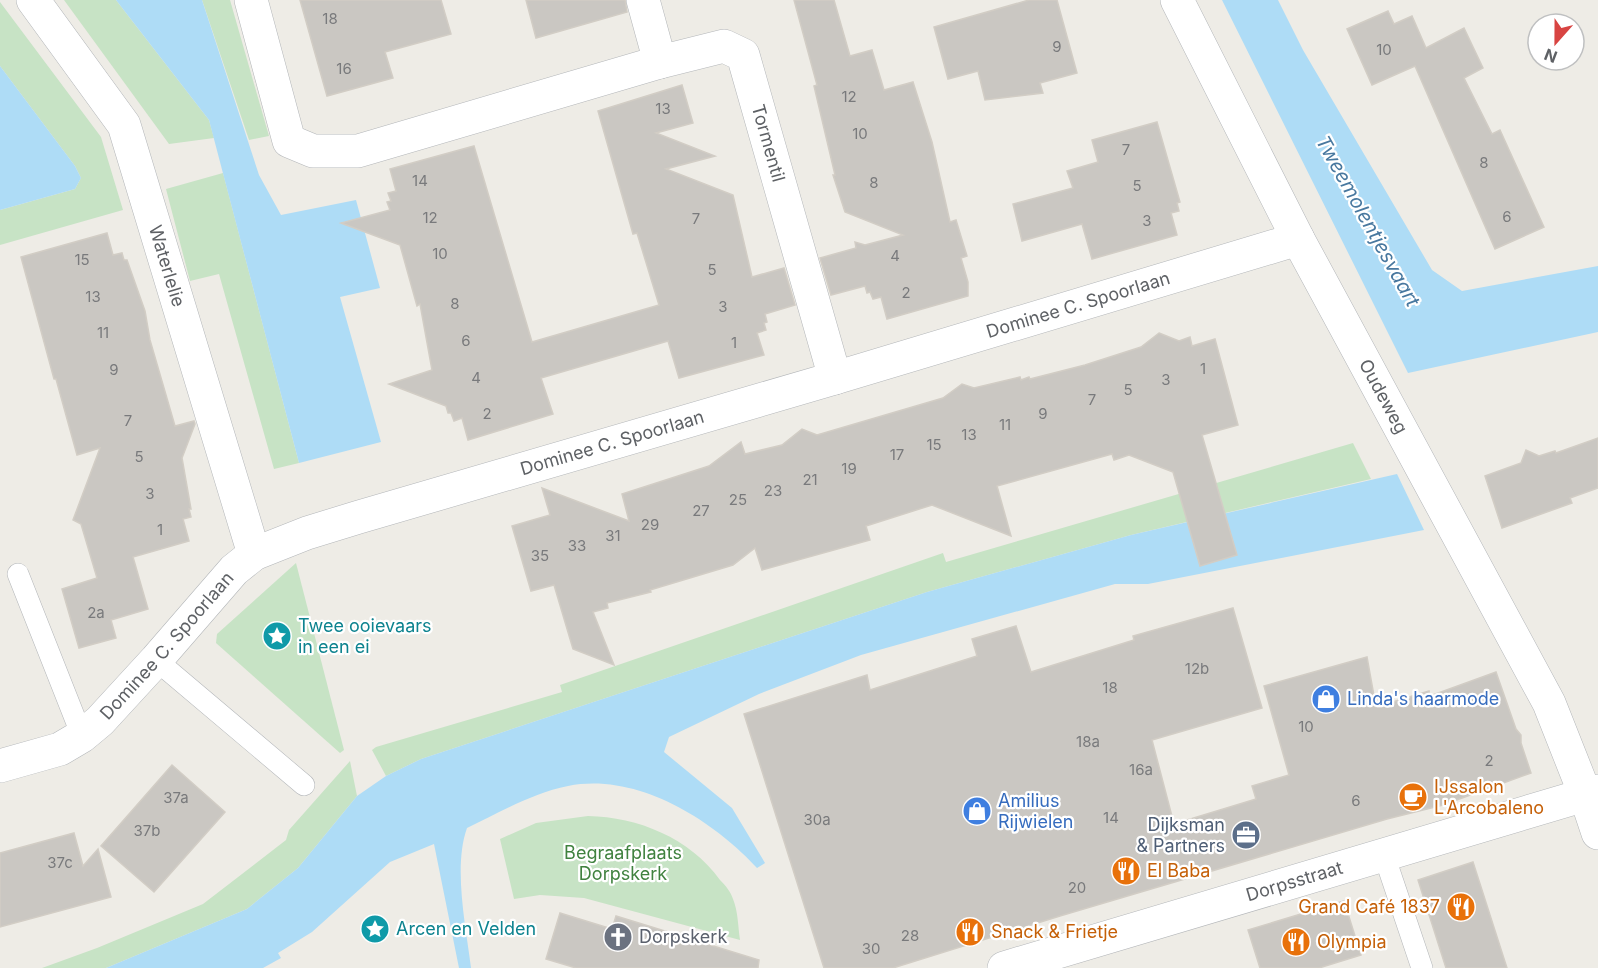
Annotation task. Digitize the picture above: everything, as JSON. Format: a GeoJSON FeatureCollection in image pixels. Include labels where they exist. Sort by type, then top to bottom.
{"type":"FeatureCollection","features":[{"type":"Feature","properties":{"kind":"street","name":"Waterlelie"},"geometry":{"type":"LineString","coordinates":[[33,0],[124,125],[254,554]]}},
{"type":"Feature","properties":{"kind":"street"},"geometry":{"type":"LineString","coordinates":[[250,0],[290,141],[313,151],[358,151],[660,62],[643,0]]}},
{"type":"Feature","properties":{"kind":"street","name":"Oudeweg"},"geometry":{"type":"LineString","coordinates":[[1177,0],[1298,239],[1549,703],[1592,793],[1598,833]]}},
{"type":"Feature","properties":{"kind":"street","name":"Tormentil"},"geometry":{"type":"LineString","coordinates":[[660,62],[724,46],[743,55],[835,378]]}},
{"type":"Feature","properties":{"kind":"street","name":"Dominee C. Spoorlaan"},"geometry":{"type":"LineString","coordinates":[[0,766],[60,749],[82,736],[100,721],[234,570],[254,554],[307,533],[359,517],[835,378],[1298,239]]}},
{"type":"Feature","properties":{"kind":"street","name":"Dorpsstraat"},"geometry":{"type":"LineString","coordinates":[[1004,968],[1592,793]]}},
{"type":"Feature","properties":{"kind":"lane"},"geometry":{"type":"LineString","coordinates":[[18,574],[82,736]]}},
{"type":"Feature","properties":{"kind":"lane"},"geometry":{"type":"LineString","coordinates":[[156,660],[304,785]]}},
{"type":"Feature","properties":{"kind":"lane"},"geometry":{"type":"LineString","coordinates":[[1384,855],[1422,968]]}},
{"type":"Feature","properties":{"kind":"green space"},"geometry":{"type":"Polygon","coordinates":[[[64,0],[116,0],[209,120],[214,138],[169,144],[64,0]]]}},
{"type":"Feature","properties":{"kind":"green space"},"geometry":{"type":"Polygon","coordinates":[[[202,0],[230,0],[269,136],[249,140],[202,0]]]}},
{"type":"Feature","properties":{"kind":"green space"},"geometry":{"type":"Polygon","coordinates":[[[0,2],[101,137],[123,210],[0,245],[0,210],[75,189],[81,178],[75,166],[0,66],[0,2]]]}},
{"type":"Feature","properties":{"kind":"green space"},"geometry":{"type":"Polygon","coordinates":[[[223,173],[299,463],[274,469],[219,274],[190,281],[166,189],[223,173]]]}},
{"type":"Feature","properties":{"kind":"green space"},"geometry":{"type":"Polygon","coordinates":[[[1353,443],[1371,479],[1131,535],[927,592],[421,759],[386,776],[372,750],[562,692],[560,685],[943,553],[946,562],[1353,443]]]}},
{"type":"Feature","properties":{"kind":"green space"},"geometry":{"type":"Polygon","coordinates":[[[296,563],[344,750],[340,753],[216,643],[217,634],[296,563]]]}},
{"type":"Feature","properties":{"kind":"green space"},"geometry":{"type":"Polygon","coordinates":[[[350,761],[357,796],[298,868],[247,909],[106,968],[42,968],[203,904],[286,840],[289,830],[350,761]]]}},
{"type":"Feature","properties":{"kind":"green space","name":"Begraafplaats Dorpskerk"},"geometry":{"type":"Polygon","coordinates":[[[588,816],[607,817],[644,826],[662,833],[694,852],[708,865],[731,894],[736,908],[740,940],[584,898],[540,895],[514,899],[500,839],[536,823],[588,816]]]}},
{"type":"Feature","properties":{"kind":"water"},"geometry":{"type":"Polygon","coordinates":[[[116,0],[202,0],[259,175],[281,215],[356,200],[380,288],[340,297],[381,442],[299,463],[209,120],[116,0]]]}},
{"type":"Feature","properties":{"kind":"water","name":"Tweemolentjesvaart"},"geometry":{"type":"Polygon","coordinates":[[[1222,0],[1278,0],[1303,50],[1432,270],[1462,291],[1598,266],[1598,332],[1408,373],[1222,0]]]}},
{"type":"Feature","properties":{"kind":"water"},"geometry":{"type":"Polygon","coordinates":[[[0,66],[75,166],[81,178],[75,189],[0,210],[0,66]]]}},
{"type":"Feature","properties":{"kind":"water"},"geometry":{"type":"Polygon","coordinates":[[[1397,474],[1424,530],[1148,584],[1115,584],[861,655],[759,694],[669,737],[664,752],[732,808],[765,863],[757,868],[719,833],[696,817],[647,793],[620,786],[594,784],[568,786],[529,798],[467,828],[461,861],[461,879],[471,968],[459,968],[434,844],[390,862],[312,932],[278,953],[281,958],[263,968],[106,968],[247,909],[298,868],[357,796],[386,776],[421,759],[927,592],[1131,535],[1397,474]]]}},
{"type":"Feature","properties":{"kind":"building"},"geometry":{"type":"Polygon","coordinates":[[[300,0],[441,0],[451,34],[385,52],[393,78],[327,96],[300,0]]]}},
{"type":"Feature","properties":{"kind":"building"},"geometry":{"type":"Polygon","coordinates":[[[526,0],[625,0],[627,12],[536,38],[526,0]]]}},
{"type":"Feature","properties":{"kind":"building"},"geometry":{"type":"Polygon","coordinates":[[[794,0],[834,0],[850,56],[872,50],[884,90],[913,82],[932,142],[950,222],[956,220],[967,256],[961,258],[968,282],[968,296],[887,319],[881,297],[873,299],[870,292],[867,293],[865,286],[831,295],[820,258],[856,248],[855,242],[865,245],[903,235],[845,212],[833,175],[835,175],[814,86],[817,85],[794,0]]]}},
{"type":"Feature","properties":{"kind":"building"},"geometry":{"type":"Polygon","coordinates":[[[1029,0],[1057,0],[1077,73],[1040,83],[1043,93],[985,100],[978,71],[948,79],[934,27],[1029,0]]]}},
{"type":"Feature","properties":{"kind":"building"},"geometry":{"type":"Polygon","coordinates":[[[1388,11],[1394,24],[1412,16],[1426,48],[1464,28],[1483,68],[1464,78],[1492,134],[1500,130],[1544,227],[1495,249],[1415,66],[1372,85],[1347,29],[1388,11]]]}},
{"type":"Feature","properties":{"kind":"building"},"geometry":{"type":"Polygon","coordinates":[[[682,85],[693,123],[656,133],[715,156],[666,169],[733,195],[752,277],[784,268],[795,305],[765,314],[766,330],[757,333],[764,355],[679,378],[668,341],[541,378],[553,414],[468,440],[462,418],[454,421],[446,406],[389,384],[432,370],[420,304],[417,306],[400,245],[341,223],[390,210],[387,202],[391,201],[388,193],[396,191],[390,169],[474,146],[532,342],[659,305],[637,233],[633,234],[598,111],[682,85]]]}},
{"type":"Feature","properties":{"kind":"building"},"geometry":{"type":"Polygon","coordinates":[[[1157,122],[1180,202],[1177,203],[1179,211],[1171,213],[1177,235],[1092,259],[1082,224],[1022,241],[1013,204],[1073,188],[1067,171],[1098,162],[1092,140],[1157,122]]]}},
{"type":"Feature","properties":{"kind":"building"},"geometry":{"type":"Polygon","coordinates":[[[107,233],[113,255],[122,253],[124,260],[127,260],[145,311],[150,340],[175,426],[194,421],[195,424],[182,458],[191,517],[183,519],[189,541],[133,557],[148,609],[111,620],[116,638],[79,648],[62,589],[97,578],[81,524],[73,520],[100,448],[77,455],[21,257],[107,233]]]}},
{"type":"Feature","properties":{"kind":"building"},"geometry":{"type":"Polygon","coordinates":[[[1159,333],[1179,341],[1190,337],[1192,346],[1215,339],[1238,425],[1202,435],[1237,555],[1200,566],[1173,472],[1129,455],[1114,460],[1112,454],[997,486],[1011,536],[932,505],[866,526],[870,540],[762,570],[755,548],[733,565],[650,590],[651,592],[607,603],[608,608],[593,612],[614,665],[573,649],[554,585],[531,591],[512,526],[550,515],[542,488],[629,521],[622,494],[709,466],[741,442],[745,454],[782,445],[802,429],[817,435],[943,398],[962,384],[974,388],[1020,377],[1021,380],[1029,377],[1030,379],[1085,365],[1141,347],[1159,333]]]}},
{"type":"Feature","properties":{"kind":"building"},"geometry":{"type":"Polygon","coordinates":[[[1598,438],[1598,488],[1570,498],[1572,503],[1502,528],[1485,476],[1521,463],[1526,450],[1539,456],[1555,451],[1556,453],[1598,438]]]}},
{"type":"Feature","properties":{"kind":"building"},"geometry":{"type":"Polygon","coordinates":[[[1233,608],[1262,708],[1152,740],[1174,824],[1256,799],[1252,786],[1289,775],[1264,686],[1367,657],[1376,707],[1429,691],[1430,696],[1496,672],[1516,729],[1521,735],[1521,743],[1531,773],[1443,805],[1387,819],[893,968],[824,968],[744,714],[867,675],[870,690],[977,656],[972,639],[1016,626],[1031,672],[1134,640],[1133,636],[1233,608]]]}},
{"type":"Feature","properties":{"kind":"building"},"geometry":{"type":"Polygon","coordinates":[[[172,765],[225,812],[154,892],[101,846],[172,765]]]}},
{"type":"Feature","properties":{"kind":"building"},"geometry":{"type":"Polygon","coordinates":[[[74,833],[83,866],[98,849],[111,897],[0,927],[0,853],[74,833]]]}},
{"type":"Feature","properties":{"kind":"building"},"geometry":{"type":"Polygon","coordinates":[[[1473,862],[1507,968],[1446,968],[1418,880],[1473,862]]]}},
{"type":"Feature","properties":{"kind":"building"},"geometry":{"type":"Polygon","coordinates":[[[1344,901],[1361,955],[1319,968],[1260,968],[1248,930],[1344,901]]]}},
{"type":"Feature","properties":{"kind":"building","name":"Dorpskerk"},"geometry":{"type":"Polygon","coordinates":[[[560,913],[612,929],[616,916],[759,960],[758,968],[576,968],[546,959],[560,913]]]}},
{"type":"Feature","properties":{"kind":"place","name":"Twee ooievaars in een ei"},"geometry":{"type":"Point","coordinates":[277,636]}},
{"type":"Feature","properties":{"kind":"place","name":"Linda's haarmode"},"geometry":{"type":"Point","coordinates":[1326,699]}},
{"type":"Feature","properties":{"kind":"place","name":"IJssalon L'Arcobaleno"},"geometry":{"type":"Point","coordinates":[1413,797]}},
{"type":"Feature","properties":{"kind":"place","name":"Amilius Rijwielen"},"geometry":{"type":"Point","coordinates":[977,811]}},
{"type":"Feature","properties":{"kind":"place","name":"Dijksman & Partners"},"geometry":{"type":"Point","coordinates":[1246,835]}},
{"type":"Feature","properties":{"kind":"place","name":"El Baba"},"geometry":{"type":"Point","coordinates":[1126,871]}},
{"type":"Feature","properties":{"kind":"place","name":"Grand Café 1837"},"geometry":{"type":"Point","coordinates":[1461,907]}},
{"type":"Feature","properties":{"kind":"place","name":"Arcen en Velden"},"geometry":{"type":"Point","coordinates":[375,929]}},
{"type":"Feature","properties":{"kind":"place","name":"Snack & Frietje"},"geometry":{"type":"Point","coordinates":[970,932]}},
{"type":"Feature","properties":{"kind":"place","name":"Dorpskerk"},"geometry":{"type":"Point","coordinates":[618,937]}},
{"type":"Feature","properties":{"kind":"place","name":"Olympia"},"geometry":{"type":"Point","coordinates":[1296,942]}}]}
